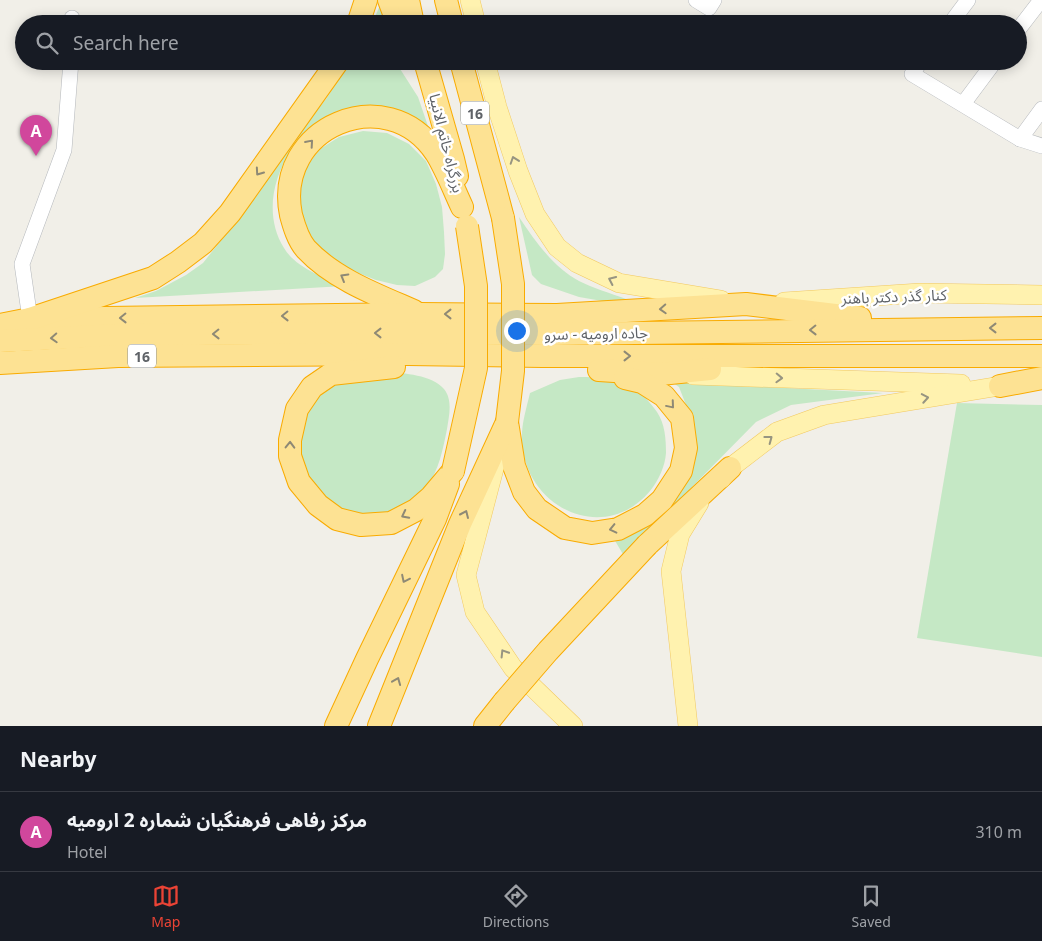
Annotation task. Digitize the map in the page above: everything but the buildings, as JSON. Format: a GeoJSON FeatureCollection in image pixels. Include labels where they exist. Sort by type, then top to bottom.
{"type":"FeatureCollection","features":[{"type":"Feature","properties":{"kind":"highway"},"geometry":{"type":"LineString","coordinates":[[361,15],[366,0]]}},
{"type":"Feature","properties":{"kind":"highway"},"geometry":{"type":"LineString","coordinates":[[389,0],[395,15]]}},
{"type":"Feature","properties":{"kind":"highway"},"geometry":{"type":"LineString","coordinates":[[408,0],[411,15]]}},
{"type":"Feature","properties":{"kind":"highway"},"geometry":{"type":"LineString","coordinates":[[446,0],[450,15]]}},
{"type":"Feature","properties":{"kind":"highway"},"geometry":{"type":"LineString","coordinates":[[0,325],[30,319],[153,278],[203,243],[230,213],[332,70]]}},
{"type":"Feature","properties":{"kind":"highway"},"geometry":{"type":"LineString","coordinates":[[423,70],[436,96]]}},
{"type":"Feature","properties":{"kind":"highway","name":"بزرگراه خاتم الانبیا"},"geometry":{"type":"LineString","coordinates":[[336,726],[435,519],[453,471],[476,368],[476,286],[465,217],[454,159],[428,70]]}},
{"type":"Feature","properties":{"kind":"highway","name":"16"},"geometry":{"type":"LineString","coordinates":[[463,70],[503,218],[513,284],[513,371],[507,422]]}},
{"type":"Feature","properties":{"kind":"highway"},"geometry":{"type":"LineString","coordinates":[[419,314],[366,290],[326,266],[305,248],[294,226],[288,198],[293,170],[300,155],[311,140],[332,125],[352,119],[377,116],[404,123],[436,152],[465,217]]}},
{"type":"Feature","properties":{"kind":"highway"},"geometry":{"type":"LineString","coordinates":[[30,319],[419,314],[558,315],[746,304],[946,328]]}},
{"type":"Feature","properties":{"kind":"highway","name":"جاده ارومیه - سرو"},"geometry":{"type":"LineString","coordinates":[[0,341],[116,335],[284,333],[550,334],[1042,328]]}},
{"type":"Feature","properties":{"kind":"highway","name":"جاده ارومیه - سرو"},"geometry":{"type":"LineString","coordinates":[[0,363],[118,356],[408,354],[543,356],[1042,356]]}},
{"type":"Feature","properties":{"kind":"highway"},"geometry":{"type":"LineString","coordinates":[[283,355],[395,366],[580,370],[660,374],[860,356]]}},
{"type":"Feature","properties":{"kind":"highway"},"geometry":{"type":"LineString","coordinates":[[395,366],[331,374],[312,386],[297,409],[290,440],[290,456],[298,482],[318,505],[337,519],[361,525],[391,522],[416,510],[431,497],[453,471]]}},
{"type":"Feature","properties":{"kind":"highway"},"geometry":{"type":"LineString","coordinates":[[507,422],[514,466],[524,492],[537,509],[552,520],[565,528],[592,533],[618,529],[645,515],[662,500],[681,471],[686,448],[682,418],[664,396],[642,382],[580,370]]}},
{"type":"Feature","properties":{"kind":"highway"},"geometry":{"type":"LineString","coordinates":[[1000,386],[1042,378]]}},
{"type":"Feature","properties":{"kind":"highway"},"geometry":{"type":"LineString","coordinates":[[379,726],[460,524],[507,422]]}},
{"type":"Feature","properties":{"kind":"highway"},"geometry":{"type":"LineString","coordinates":[[485,726],[548,650],[647,545],[730,468]]}},
{"type":"Feature","properties":{"kind":"main road"},"geometry":{"type":"LineString","coordinates":[[470,0],[474,15]]}},
{"type":"Feature","properties":{"kind":"main road","name":"کنار گذر دکتر باهنر"},"geometry":{"type":"LineString","coordinates":[[487,70],[497,107],[535,214],[557,247],[570,258],[619,283],[746,304],[920,293],[1042,295]]}},
{"type":"Feature","properties":{"kind":"main road"},"geometry":{"type":"LineString","coordinates":[[660,374],[1000,386],[1042,385]]}},
{"type":"Feature","properties":{"kind":"main road"},"geometry":{"type":"LineString","coordinates":[[688,726],[671,571],[680,534],[698,504],[730,468],[777,432],[824,415],[1000,386]]}},
{"type":"Feature","properties":{"kind":"main road"},"geometry":{"type":"LineString","coordinates":[[507,422],[466,575],[475,612],[514,668],[573,726]]}},
{"type":"Feature","properties":{"kind":"street"},"geometry":{"type":"LineString","coordinates":[[696,0],[709,8],[714,0]]}},
{"type":"Feature","properties":{"kind":"street"},"geometry":{"type":"LineString","coordinates":[[957,15],[968,0]]}},
{"type":"Feature","properties":{"kind":"street"},"geometry":{"type":"LineString","coordinates":[[1027,18],[1041,0]]}},
{"type":"Feature","properties":{"kind":"street"},"geometry":{"type":"LineString","coordinates":[[30,319],[22,264],[64,150],[70,70]]}},
{"type":"Feature","properties":{"kind":"street"},"geometry":{"type":"LineString","coordinates":[[915,70],[912,74],[1020,138],[1042,146]]}},
{"type":"Feature","properties":{"kind":"street"},"geometry":{"type":"LineString","coordinates":[[963,104],[988,70]]}},
{"type":"Feature","properties":{"kind":"street"},"geometry":{"type":"LineString","coordinates":[[1020,138],[1042,109]]}},
{"type":"Feature","properties":{"kind":"green space"},"geometry":{"type":"Polygon","coordinates":[[[380,5],[382,15],[376,15],[380,5]]]}},
{"type":"Feature","properties":{"kind":"green space"},"geometry":{"type":"Polygon","coordinates":[[[345,70],[401,70],[418,97],[429,129],[405,116],[381,108],[362,107],[342,110],[319,122],[303,135],[281,170],[275,189],[273,209],[276,229],[284,248],[295,261],[311,271],[344,286],[135,298],[156,291],[186,275],[203,263],[258,194],[291,142],[326,99],[345,70]]]}},
{"type":"Feature","properties":{"kind":"green space"},"geometry":{"type":"Polygon","coordinates":[[[363,131],[387,133],[409,144],[426,161],[436,184],[442,207],[445,254],[443,269],[435,277],[415,286],[397,285],[376,280],[333,263],[303,231],[299,187],[307,166],[320,149],[339,137],[363,131]]]}},
{"type":"Feature","properties":{"kind":"green space"},"geometry":{"type":"Polygon","coordinates":[[[519,217],[545,253],[570,275],[590,286],[626,299],[608,302],[579,297],[541,284],[532,275],[519,217]]]}},
{"type":"Feature","properties":{"kind":"green space"},"geometry":{"type":"Polygon","coordinates":[[[387,372],[425,378],[439,384],[447,393],[450,408],[442,452],[435,473],[427,486],[406,505],[378,514],[348,512],[335,506],[323,497],[312,483],[304,468],[301,452],[301,435],[305,420],[312,405],[323,392],[338,382],[387,372]]]}},
{"type":"Feature","properties":{"kind":"green space"},"geometry":{"type":"Polygon","coordinates":[[[579,377],[604,378],[624,382],[649,401],[660,417],[663,427],[666,453],[663,468],[656,482],[650,491],[632,507],[612,516],[591,517],[571,512],[552,501],[537,486],[527,466],[522,442],[522,430],[530,393],[560,380],[579,377]]]}},
{"type":"Feature","properties":{"kind":"green space"},"geometry":{"type":"Polygon","coordinates":[[[672,382],[883,393],[791,405],[756,422],[624,556],[614,539],[677,497],[690,415],[679,387],[672,382]]]}},
{"type":"Feature","properties":{"kind":"green space"},"geometry":{"type":"Polygon","coordinates":[[[957,403],[1042,405],[1042,657],[917,638],[957,403]]]}},
{"type":"Feature","properties":{"kind":"place","name":"مرکز رفاهی فرهنگیان شماره 2 ارومیه"},"geometry":{"type":"Point","coordinates":[36,156]}}]}
